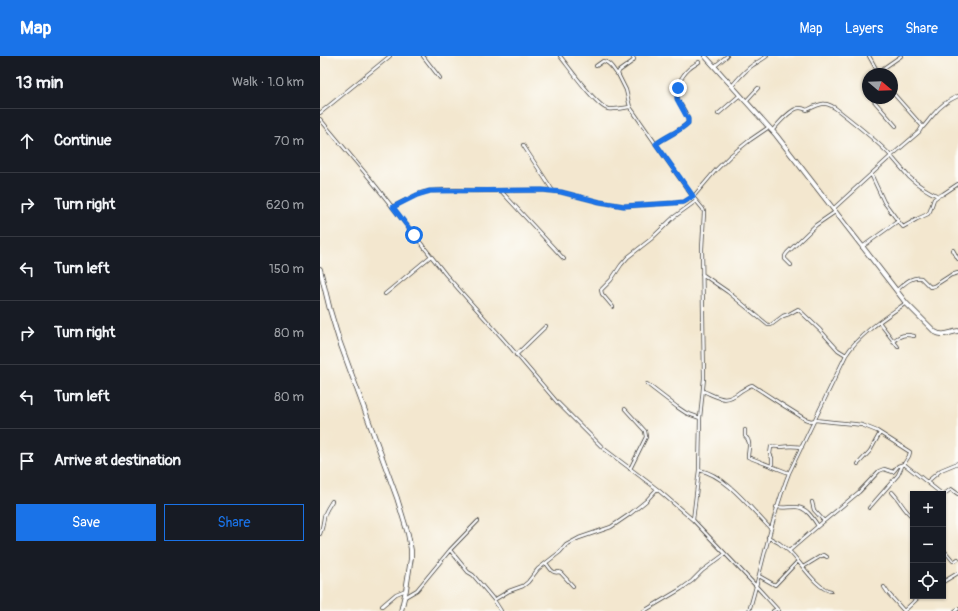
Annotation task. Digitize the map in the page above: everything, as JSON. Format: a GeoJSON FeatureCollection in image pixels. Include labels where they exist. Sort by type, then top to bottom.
{"type":"FeatureCollection","features":[{"type":"Feature","properties":{"kind":"street"},"geometry":{"type":"LineString","coordinates":[[320,113],[390,56]]}},
{"type":"Feature","properties":{"kind":"street"},"geometry":{"type":"LineString","coordinates":[[423,56],[440,78]]}},
{"type":"Feature","properties":{"kind":"street"},"geometry":{"type":"LineString","coordinates":[[560,56],[591,95],[604,107],[610,109],[630,107]]}},
{"type":"Feature","properties":{"kind":"street"},"geometry":{"type":"LineString","coordinates":[[618,74],[619,71],[633,61],[634,59],[632,56]]}},
{"type":"Feature","properties":{"kind":"street"},"geometry":{"type":"LineString","coordinates":[[705,56],[789,151],[906,302],[938,334],[943,335],[958,330]]}},
{"type":"Feature","properties":{"kind":"street"},"geometry":{"type":"LineString","coordinates":[[714,67],[726,56]]}},
{"type":"Feature","properties":{"kind":"street"},"geometry":{"type":"LineString","coordinates":[[731,86],[748,68],[763,60],[767,56]]}},
{"type":"Feature","properties":{"kind":"street"},"geometry":{"type":"LineString","coordinates":[[869,56],[876,68]]}},
{"type":"Feature","properties":{"kind":"street"},"geometry":{"type":"LineString","coordinates":[[885,68],[901,56]]}},
{"type":"Feature","properties":{"kind":"street"},"geometry":{"type":"LineString","coordinates":[[596,66],[603,61],[606,61],[618,74],[626,90],[630,107],[703,210],[702,274],[704,378],[700,418],[699,470],[693,520]]}},
{"type":"Feature","properties":{"kind":"street"},"geometry":{"type":"LineString","coordinates":[[656,144],[678,131],[688,123],[688,119],[677,99],[677,92],[684,74],[688,69],[699,62]]}},
{"type":"Feature","properties":{"kind":"street"},"geometry":{"type":"LineString","coordinates":[[746,102],[758,88]]}},
{"type":"Feature","properties":{"kind":"street"},"geometry":{"type":"LineString","coordinates":[[718,114],[740,95]]}},
{"type":"Feature","properties":{"kind":"street"},"geometry":{"type":"LineString","coordinates":[[791,265],[784,259],[787,253],[871,174],[919,132],[934,113],[948,101],[958,96]]}},
{"type":"Feature","properties":{"kind":"street"},"geometry":{"type":"LineString","coordinates":[[898,99],[924,127]]}},
{"type":"Feature","properties":{"kind":"street"},"geometry":{"type":"LineString","coordinates":[[393,207],[417,195],[430,191],[534,189],[553,191],[624,206],[684,202],[693,196],[730,156],[750,140],[770,129],[795,109],[801,108],[807,110],[826,103],[833,106],[891,156],[914,182],[938,196]]}},
{"type":"Feature","properties":{"kind":"street"},"geometry":{"type":"LineString","coordinates":[[877,104],[896,126]]}},
{"type":"Feature","properties":{"kind":"street"},"geometry":{"type":"LineString","coordinates":[[320,119],[393,207],[431,256],[568,414],[603,448],[657,489],[693,520],[778,610]]}},
{"type":"Feature","properties":{"kind":"street"},"geometry":{"type":"LineString","coordinates":[[523,145],[553,191]]}},
{"type":"Feature","properties":{"kind":"street"},"geometry":{"type":"LineString","coordinates":[[871,174],[884,202],[902,227],[926,215],[930,211],[934,199],[958,184]]}},
{"type":"Feature","properties":{"kind":"street"},"geometry":{"type":"LineString","coordinates":[[501,190],[564,259]]}},
{"type":"Feature","properties":{"kind":"street"},"geometry":{"type":"LineString","coordinates":[[613,307],[602,294],[601,290],[611,280],[624,261],[631,254],[655,236],[674,217],[696,201]]}},
{"type":"Feature","properties":{"kind":"street"},"geometry":{"type":"LineString","coordinates":[[862,247],[898,221]]}},
{"type":"Feature","properties":{"kind":"street"},"geometry":{"type":"LineString","coordinates":[[953,250],[958,259]]}},
{"type":"Feature","properties":{"kind":"street"},"geometry":{"type":"LineString","coordinates":[[385,294],[431,256]]}},
{"type":"Feature","properties":{"kind":"street"},"geometry":{"type":"LineString","coordinates":[[320,269],[330,310],[341,345],[397,498],[408,534],[411,558],[402,611]]}},
{"type":"Feature","properties":{"kind":"street"},"geometry":{"type":"LineString","coordinates":[[896,290],[913,278],[921,278],[930,287],[958,272]]}},
{"type":"Feature","properties":{"kind":"street"},"geometry":{"type":"LineString","coordinates":[[702,274],[728,292],[768,325],[771,325],[783,316],[798,309],[838,350],[846,355]]}},
{"type":"Feature","properties":{"kind":"street"},"geometry":{"type":"LineString","coordinates":[[749,611],[776,507],[789,473],[846,355],[852,346],[879,322],[906,302]]}},
{"type":"Feature","properties":{"kind":"street"},"geometry":{"type":"LineString","coordinates":[[879,322],[898,348]]}},
{"type":"Feature","properties":{"kind":"street"},"geometry":{"type":"LineString","coordinates":[[516,355],[546,326]]}},
{"type":"Feature","properties":{"kind":"street"},"geometry":{"type":"LineString","coordinates":[[893,341],[907,334],[914,336]]}},
{"type":"Feature","properties":{"kind":"street"},"geometry":{"type":"LineString","coordinates":[[647,384],[682,411],[700,418]]}},
{"type":"Feature","properties":{"kind":"street"},"geometry":{"type":"LineString","coordinates":[[703,391],[721,398],[729,399],[734,397],[749,385],[752,385],[805,420],[858,424],[880,433],[910,452],[898,475],[869,508]]}},
{"type":"Feature","properties":{"kind":"street"},"geometry":{"type":"LineString","coordinates":[[625,409],[644,429],[646,434],[646,437],[630,469]]}},
{"type":"Feature","properties":{"kind":"street"},"geometry":{"type":"LineString","coordinates":[[745,430],[745,436],[750,442],[748,457],[789,473]]}},
{"type":"Feature","properties":{"kind":"street"},"geometry":{"type":"LineString","coordinates":[[858,464],[870,451],[880,433]]}},
{"type":"Feature","properties":{"kind":"street"},"geometry":{"type":"LineString","coordinates":[[772,466],[772,458],[770,454],[771,448],[774,446],[781,447],[791,445],[802,447]]}},
{"type":"Feature","properties":{"kind":"street"},"geometry":{"type":"LineString","coordinates":[[926,482],[941,470],[958,462]]}},
{"type":"Feature","properties":{"kind":"street"},"geometry":{"type":"LineString","coordinates":[[904,464],[935,491]]}},
{"type":"Feature","properties":{"kind":"street"},"geometry":{"type":"LineString","coordinates":[[789,551],[859,492],[880,470],[884,469],[893,472],[898,466],[904,464]]}},
{"type":"Feature","properties":{"kind":"street"},"geometry":{"type":"LineString","coordinates":[[699,470],[711,474],[730,486],[770,529]]}},
{"type":"Feature","properties":{"kind":"street"},"geometry":{"type":"LineString","coordinates":[[494,600],[509,590],[523,586],[538,569],[560,552],[566,545],[580,538],[611,527],[646,501],[657,489]]}},
{"type":"Feature","properties":{"kind":"street"},"geometry":{"type":"LineString","coordinates":[[946,492],[951,489],[958,494]]}},
{"type":"Feature","properties":{"kind":"street"},"geometry":{"type":"LineString","coordinates":[[892,492],[910,515]]}},
{"type":"Feature","properties":{"kind":"street"},"geometry":{"type":"LineString","coordinates":[[320,534],[323,527],[324,517],[332,501]]}},
{"type":"Feature","properties":{"kind":"street"},"geometry":{"type":"LineString","coordinates":[[812,502],[814,510],[824,521]]}},
{"type":"Feature","properties":{"kind":"street"},"geometry":{"type":"LineString","coordinates":[[776,507],[802,508],[818,526]]}},
{"type":"Feature","properties":{"kind":"street"},"geometry":{"type":"LineString","coordinates":[[405,598],[417,590],[450,550],[478,521]]}},
{"type":"Feature","properties":{"kind":"street"},"geometry":{"type":"LineString","coordinates":[[768,537],[789,551],[819,586],[827,591],[831,591]]}},
{"type":"Feature","properties":{"kind":"street"},"geometry":{"type":"LineString","coordinates":[[450,550],[494,600],[501,611]]}},
{"type":"Feature","properties":{"kind":"street"},"geometry":{"type":"LineString","coordinates":[[946,553],[954,562],[958,559]]}},
{"type":"Feature","properties":{"kind":"street"},"geometry":{"type":"LineString","coordinates":[[644,611],[681,589],[725,554]]}},
{"type":"Feature","properties":{"kind":"street"},"geometry":{"type":"LineString","coordinates":[[803,566],[821,556],[827,557]]}},
{"type":"Feature","properties":{"kind":"street"},"geometry":{"type":"LineString","coordinates":[[759,576],[775,585],[798,561]]}},
{"type":"Feature","properties":{"kind":"street"},"geometry":{"type":"LineString","coordinates":[[546,563],[554,572],[561,573],[573,586]]}},
{"type":"Feature","properties":{"kind":"street"},"geometry":{"type":"LineString","coordinates":[[946,580],[958,573]]}},
{"type":"Feature","properties":{"kind":"street"},"geometry":{"type":"LineString","coordinates":[[884,587],[904,611],[917,599]]}},
{"type":"Feature","properties":{"kind":"street"},"geometry":{"type":"LineString","coordinates":[[382,606],[396,594],[406,590]]}},
{"type":"Feature","properties":{"kind":"street"},"geometry":{"type":"LineString","coordinates":[[773,611],[778,610]]}},
{"type":"Feature","properties":{"kind":"route"},"geometry":{"type":"LineString","coordinates":[[414,235],[393,207],[421,193],[430,191],[542,190],[561,192],[600,202],[624,206],[684,202],[693,196],[656,144],[660,140],[665,139],[678,131],[688,123],[688,119],[677,99],[678,88]]}}]}
